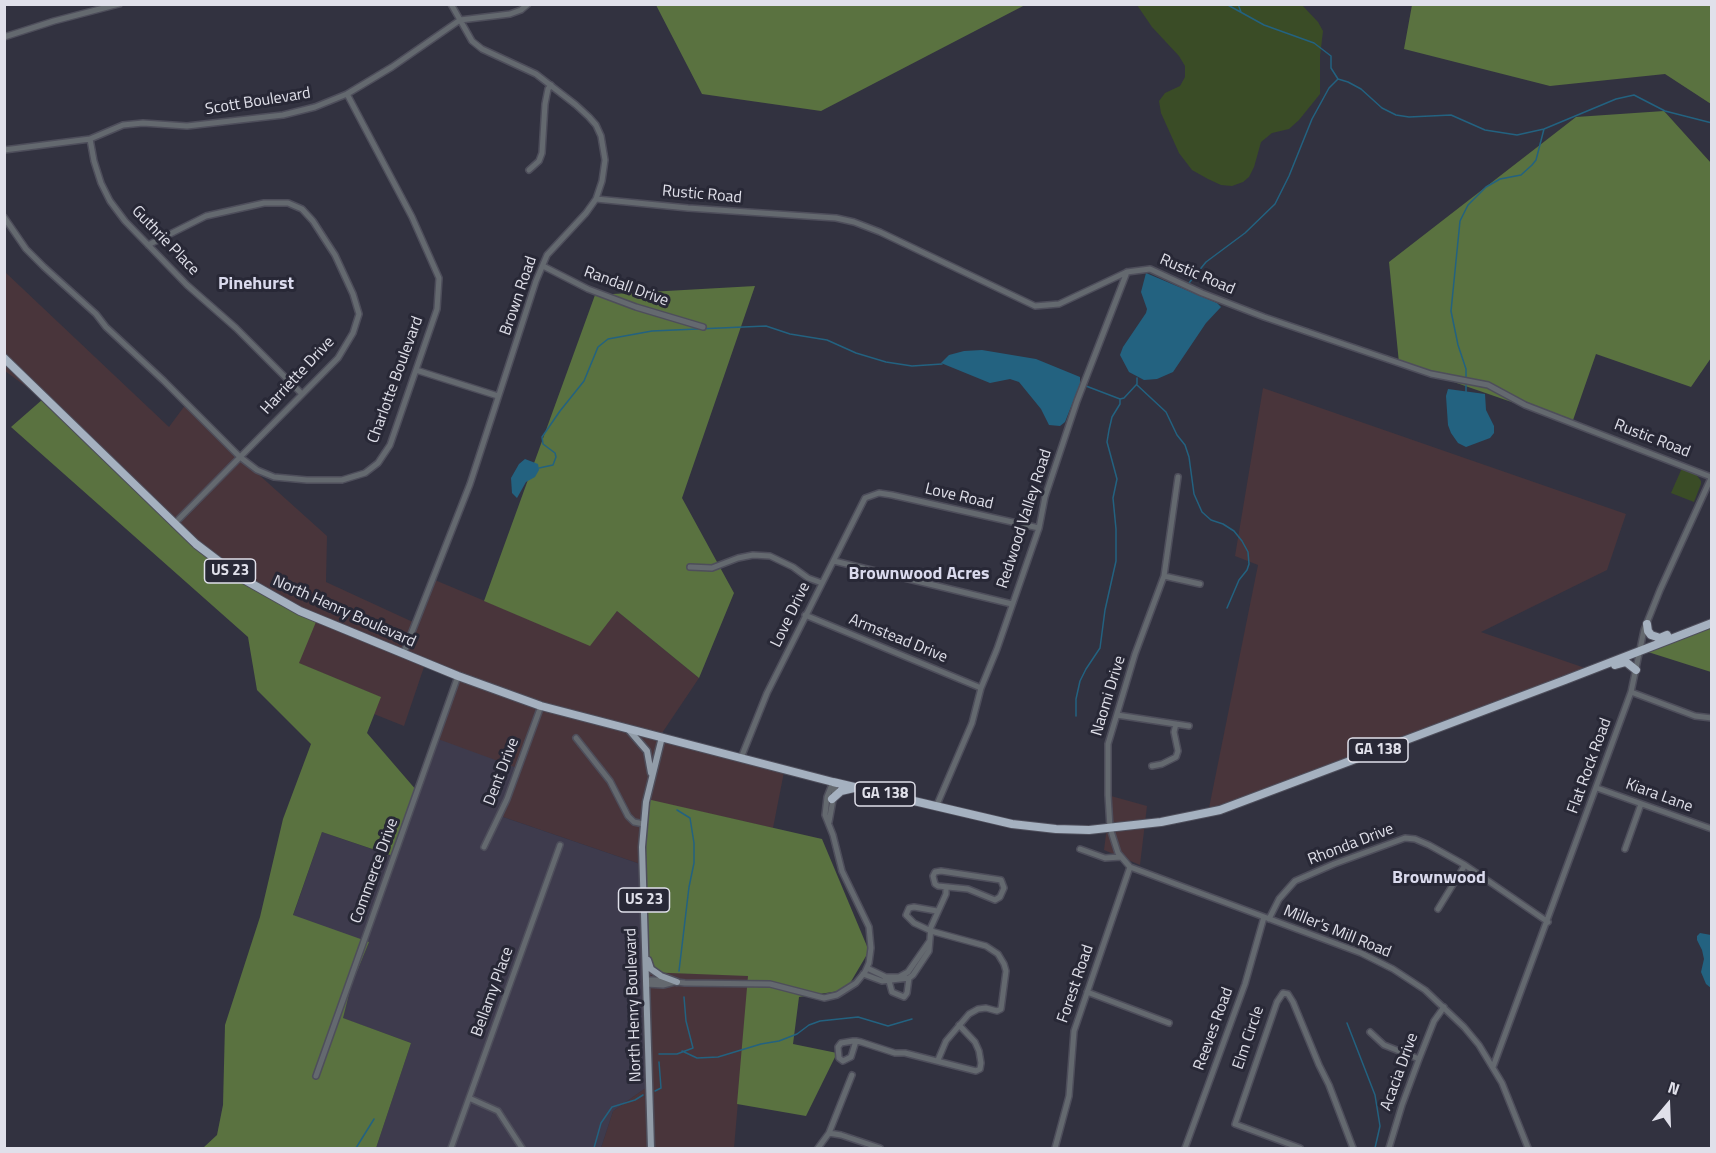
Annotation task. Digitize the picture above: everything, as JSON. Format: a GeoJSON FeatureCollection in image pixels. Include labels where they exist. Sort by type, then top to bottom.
{"type":"FeatureCollection","features":[{"type":"Feature","properties":{"kind":"highway","name":"North Henry Boulevard"},"geometry":{"type":"LineString","coordinates":[[4,358],[174,524],[223,566],[273,597],[329,623],[458,676],[541,706],[662,737]]}},
{"type":"Feature","properties":{"kind":"highway","name":"GA 138"},"geometry":{"type":"LineString","coordinates":[[662,737],[833,782],[996,820],[1037,827],[1078,830],[1110,828],[1169,821],[1234,805],[1712,623]]}},
{"type":"Feature","properties":{"kind":"highway"},"geometry":{"type":"LineString","coordinates":[[1647,624],[1648,631],[1660,638],[1676,631],[1685,633]]}},
{"type":"Feature","properties":{"kind":"highway"},"geometry":{"type":"LineString","coordinates":[[1607,664],[1626,662],[1636,670]]}},
{"type":"Feature","properties":{"kind":"highway"},"geometry":{"type":"LineString","coordinates":[[832,799],[841,791],[856,787]]}},
{"type":"Feature","properties":{"kind":"main road","name":"US 23"},"geometry":{"type":"LineString","coordinates":[[629,730],[647,751],[651,776]]}},
{"type":"Feature","properties":{"kind":"main road","name":"North Henry Boulevard"},"geometry":{"type":"LineString","coordinates":[[651,1149],[642,847],[651,776],[662,737]]}},
{"type":"Feature","properties":{"kind":"main road"},"geometry":{"type":"LineString","coordinates":[[646,955],[651,969],[677,982]]}},
{"type":"Feature","properties":{"kind":"street"},"geometry":{"type":"LineString","coordinates":[[4,37],[119,4]]}},
{"type":"Feature","properties":{"kind":"street","name":"Brown Road"},"geometry":{"type":"LineString","coordinates":[[404,652],[470,483],[536,281],[547,255],[596,199],[605,160],[601,136],[596,125],[536,74],[488,54],[472,41],[451,4]]}},
{"type":"Feature","properties":{"kind":"street","name":"Scott Boulevard"},"geometry":{"type":"LineString","coordinates":[[4,150],[90,139],[123,125],[143,123],[187,126],[283,115],[315,107],[347,94],[392,67],[460,20],[510,14],[521,10],[528,4]]}},
{"type":"Feature","properties":{"kind":"street"},"geometry":{"type":"LineString","coordinates":[[529,170],[539,161],[542,153],[545,104],[548,88],[551,85]]}},
{"type":"Feature","properties":{"kind":"street","name":"Charlotte Boulevard"},"geometry":{"type":"LineString","coordinates":[[4,217],[26,249],[96,314],[106,327],[240,457],[257,470],[274,477],[307,480],[342,480],[365,473],[378,463],[390,445],[437,309],[439,278],[412,217],[347,94]]}},
{"type":"Feature","properties":{"kind":"street","name":"Guthrie Place"},"geometry":{"type":"LineString","coordinates":[[90,139],[94,161],[110,201],[124,221],[187,285],[236,328],[302,393]]}},
{"type":"Feature","properties":{"kind":"street","name":"Rustic Road"},"geometry":{"type":"LineString","coordinates":[[596,199],[836,218],[854,222],[880,232],[1035,306],[1059,304],[1127,272],[1150,269],[1202,293],[1286,325],[1431,374],[1488,385],[1526,405],[1711,477]]}},
{"type":"Feature","properties":{"kind":"street","name":"Harriette Drive"},"geometry":{"type":"LineString","coordinates":[[148,245],[206,216],[236,208],[277,202],[288,203],[302,210],[314,221],[335,255],[353,294],[359,314],[353,333],[338,358],[174,524]]}},
{"type":"Feature","properties":{"kind":"street","name":"Randall Drive"},"geometry":{"type":"LineString","coordinates":[[543,266],[590,290],[636,307],[703,327]]}},
{"type":"Feature","properties":{"kind":"street","name":"Redwood Valley Road"},"geometry":{"type":"LineString","coordinates":[[936,807],[972,723],[981,688],[1039,528],[1045,497],[1077,401],[1127,272]]}},
{"type":"Feature","properties":{"kind":"street"},"geometry":{"type":"LineString","coordinates":[[416,370],[498,396]]}},
{"type":"Feature","properties":{"kind":"street","name":"Naomi Drive"},"geometry":{"type":"LineString","coordinates":[[1110,828],[1108,744],[1135,654],[1164,576],[1178,477]]}},
{"type":"Feature","properties":{"kind":"street","name":"Flat Rock Road"},"geometry":{"type":"LineString","coordinates":[[1493,1067],[1631,692],[1647,624],[1711,477]]}},
{"type":"Feature","properties":{"kind":"street","name":"Love Road"},"geometry":{"type":"LineString","coordinates":[[874,494],[892,495],[1039,528]]}},
{"type":"Feature","properties":{"kind":"street","name":"Love Drive"},"geometry":{"type":"LineString","coordinates":[[742,757],[767,693],[860,505],[865,498],[874,494]]}},
{"type":"Feature","properties":{"kind":"street"},"geometry":{"type":"LineString","coordinates":[[690,567],[712,568],[738,558],[753,555],[770,556],[793,567],[808,578],[822,583]]}},
{"type":"Feature","properties":{"kind":"street"},"geometry":{"type":"LineString","coordinates":[[834,561],[1012,604]]}},
{"type":"Feature","properties":{"kind":"street"},"geometry":{"type":"LineString","coordinates":[[1164,576],[1200,584]]}},
{"type":"Feature","properties":{"kind":"street","name":"Armstead Drive"},"geometry":{"type":"LineString","coordinates":[[806,615],[981,688]]}},
{"type":"Feature","properties":{"kind":"street","name":"Commerce Drive"},"geometry":{"type":"LineString","coordinates":[[316,1076],[458,676]]}},
{"type":"Feature","properties":{"kind":"street"},"geometry":{"type":"LineString","coordinates":[[1631,692],[1695,716],[1712,718]]}},
{"type":"Feature","properties":{"kind":"street","name":"Dent Drive"},"geometry":{"type":"LineString","coordinates":[[484,846],[507,800],[541,706]]}},
{"type":"Feature","properties":{"kind":"street"},"geometry":{"type":"LineString","coordinates":[[1117,715],[1189,726]]}},
{"type":"Feature","properties":{"kind":"street"},"geometry":{"type":"LineString","coordinates":[[1152,766],[1176,757],[1178,751],[1174,732],[1176,724]]}},
{"type":"Feature","properties":{"kind":"street"},"geometry":{"type":"LineString","coordinates":[[576,738],[610,781],[628,816],[634,822],[644,824]]}},
{"type":"Feature","properties":{"kind":"street"},"geometry":{"type":"LineString","coordinates":[[829,822],[835,789],[833,782]]}},
{"type":"Feature","properties":{"kind":"street"},"geometry":{"type":"LineString","coordinates":[[646,982],[770,984],[824,998],[837,995],[856,983],[867,968],[871,948],[869,927],[843,871],[825,814],[830,786],[833,782]]}},
{"type":"Feature","properties":{"kind":"street","name":"Kiara Lane"},"geometry":{"type":"LineString","coordinates":[[1597,788],[1712,829]]}},
{"type":"Feature","properties":{"kind":"street"},"geometry":{"type":"LineString","coordinates":[[1625,849],[1641,804]]}},
{"type":"Feature","properties":{"kind":"street","name":"Miller's Mill Road"},"geometry":{"type":"LineString","coordinates":[[1110,828],[1121,857],[1130,867],[1377,960],[1417,984],[1444,1007],[1479,1045],[1505,1088],[1528,1149]]}},
{"type":"Feature","properties":{"kind":"street","name":"Rhonda Drive"},"geometry":{"type":"LineString","coordinates":[[1267,918],[1278,899],[1295,881],[1405,838],[1429,845],[1465,866],[1548,922]]}},
{"type":"Feature","properties":{"kind":"street","name":"Bellamy Place"},"geometry":{"type":"LineString","coordinates":[[451,1149],[560,845]]}},
{"type":"Feature","properties":{"kind":"street"},"geometry":{"type":"LineString","coordinates":[[1080,849],[1105,858],[1121,857]]}},
{"type":"Feature","properties":{"kind":"street"},"geometry":{"type":"LineString","coordinates":[[1438,909],[1465,866]]}},
{"type":"Feature","properties":{"kind":"street","name":"Forest Road"},"geometry":{"type":"LineString","coordinates":[[1055,1149],[1069,1096],[1074,1031],[1130,867]]}},
{"type":"Feature","properties":{"kind":"street"},"geometry":{"type":"LineString","coordinates":[[935,872],[1001,880],[1004,888],[1000,897],[995,900],[968,889],[946,888],[935,884],[933,876],[935,872]]}},
{"type":"Feature","properties":{"kind":"street"},"geometry":{"type":"LineString","coordinates":[[890,981],[890,987],[895,994],[904,997],[907,993],[909,978],[929,951],[931,931],[937,911],[946,894],[946,888]]}},
{"type":"Feature","properties":{"kind":"street"},"geometry":{"type":"LineString","coordinates":[[937,911],[919,907],[909,908],[906,912],[909,920],[931,931],[986,946],[998,954],[1004,964],[1006,979],[1001,1009],[997,1011],[986,1008],[974,1010],[946,1041],[938,1060]]}},
{"type":"Feature","properties":{"kind":"street","name":"Reeves Road"},"geometry":{"type":"LineString","coordinates":[[1185,1149],[1267,918]]}},
{"type":"Feature","properties":{"kind":"street"},"geometry":{"type":"LineString","coordinates":[[867,968],[886,977],[899,977],[908,972],[930,940]]}},
{"type":"Feature","properties":{"kind":"street"},"geometry":{"type":"LineString","coordinates":[[863,974],[875,980],[890,981],[909,978]]}},
{"type":"Feature","properties":{"kind":"street"},"geometry":{"type":"LineString","coordinates":[[1087,992],[1169,1023]]}},
{"type":"Feature","properties":{"kind":"street","name":"Elm Circle"},"geometry":{"type":"LineString","coordinates":[[1300,1149],[1234,1124],[1277,1002],[1283,993],[1288,994],[1293,1002],[1329,1085],[1353,1149]]}},
{"type":"Feature","properties":{"kind":"street","name":"Acacia Drive"},"geometry":{"type":"LineString","coordinates":[[1389,1149],[1402,1105],[1434,1020],[1444,1007]]}},
{"type":"Feature","properties":{"kind":"street"},"geometry":{"type":"LineString","coordinates":[[856,1041],[895,1053],[938,1060],[976,1071],[980,1069],[979,1051],[975,1042],[959,1025]]}},
{"type":"Feature","properties":{"kind":"street"},"geometry":{"type":"LineString","coordinates":[[1370,1032],[1384,1045],[1419,1059]]}},
{"type":"Feature","properties":{"kind":"street"},"geometry":{"type":"LineString","coordinates":[[818,1149],[829,1133],[852,1075]]}},
{"type":"Feature","properties":{"kind":"street"},"geometry":{"type":"LineString","coordinates":[[469,1098],[498,1111],[522,1149]]}},
{"type":"Feature","properties":{"kind":"street"},"geometry":{"type":"LineString","coordinates":[[829,1133],[880,1149]]}},
{"type":"Feature","properties":{"kind":"shaded area"},"geometry":{"type":"Polygon","coordinates":[[[4,271],[169,427],[186,404],[237,455],[327,536],[326,582],[415,623],[430,578],[590,645],[617,611],[699,678],[660,736],[785,767],[773,828],[648,800],[643,865],[503,817],[438,739],[458,676],[425,664],[404,726],[374,714],[380,697],[298,663],[220,562],[43,399],[5,371],[4,271]]]}},
{"type":"Feature","properties":{"kind":"shaded area"},"geometry":{"type":"Polygon","coordinates":[[[1263,388],[1626,514],[1607,570],[1481,632],[1585,668],[1207,818],[1258,565],[1235,556],[1263,388]]]}},
{"type":"Feature","properties":{"kind":"shaded area"},"geometry":{"type":"Polygon","coordinates":[[[438,739],[520,769],[503,817],[643,865],[647,1087],[613,1111],[601,1148],[376,1148],[411,1043],[342,1018],[351,986],[293,916],[322,832],[392,856],[438,739]]]}},
{"type":"Feature","properties":{"kind":"shaded area"},"geometry":{"type":"Polygon","coordinates":[[[1111,796],[1147,806],[1140,865],[1104,850],[1111,796]]]}},
{"type":"Feature","properties":{"kind":"shaded area"},"geometry":{"type":"Polygon","coordinates":[[[644,972],[749,975],[734,1148],[601,1148],[613,1111],[647,1087],[644,972]]]}},
{"type":"Feature","properties":{"kind":"green space"},"geometry":{"type":"Polygon","coordinates":[[[656,5],[1025,5],[821,111],[702,94],[656,5]]]}},
{"type":"Feature","properties":{"kind":"green space"},"geometry":{"type":"Polygon","coordinates":[[[1137,5],[1302,5],[1318,22],[1323,31],[1320,56],[1320,94],[1289,129],[1272,133],[1261,142],[1254,167],[1249,177],[1243,182],[1232,186],[1221,185],[1192,170],[1179,153],[1161,113],[1159,101],[1165,93],[1180,86],[1185,77],[1185,66],[1179,56],[1152,27],[1137,5]]]}},
{"type":"Feature","properties":{"kind":"green space"},"geometry":{"type":"Polygon","coordinates":[[[1412,5],[1711,5],[1711,104],[1665,74],[1550,86],[1404,49],[1412,5]]]}},
{"type":"Feature","properties":{"kind":"green space"},"geometry":{"type":"Polygon","coordinates":[[[1664,111],[1711,163],[1711,358],[1691,387],[1596,354],[1572,423],[1399,363],[1389,262],[1576,117],[1664,111]]]}},
{"type":"Feature","properties":{"kind":"green space"},"geometry":{"type":"Polygon","coordinates":[[[755,286],[682,498],[734,593],[699,678],[617,611],[590,646],[484,601],[595,295],[755,286]]]}},
{"type":"Feature","properties":{"kind":"green space"},"geometry":{"type":"Polygon","coordinates":[[[43,399],[220,562],[318,617],[299,663],[381,697],[367,733],[417,791],[393,856],[322,832],[293,915],[369,942],[351,986],[343,1018],[411,1043],[376,1148],[203,1148],[217,1135],[223,1105],[225,1025],[260,917],[283,819],[311,744],[257,690],[248,637],[11,427],[43,399]]]}},
{"type":"Feature","properties":{"kind":"green space"},"geometry":{"type":"Polygon","coordinates":[[[1682,468],[1695,473],[1701,481],[1694,502],[1671,493],[1682,468]]]}},
{"type":"Feature","properties":{"kind":"green space"},"geometry":{"type":"Polygon","coordinates":[[[1711,627],[1711,672],[1648,652],[1711,627]]]}},
{"type":"Feature","properties":{"kind":"green space"},"geometry":{"type":"Polygon","coordinates":[[[647,799],[822,839],[869,951],[846,990],[799,997],[793,1044],[837,1053],[806,1116],[737,1104],[748,976],[644,972],[643,865],[647,799]]]}},
{"type":"Feature","properties":{"kind":"water"},"geometry":{"type":"Polygon","coordinates":[[[1146,273],[1217,303],[1221,307],[1206,323],[1173,372],[1157,379],[1144,380],[1129,372],[1120,355],[1146,313],[1147,309],[1141,292],[1146,273]]]}},
{"type":"Feature","properties":{"kind":"water"},"geometry":{"type":"Polygon","coordinates":[[[982,350],[1036,359],[1080,377],[1080,384],[1065,422],[1060,426],[1049,425],[1041,409],[1019,382],[1010,379],[990,383],[941,363],[949,355],[982,350]]]}},
{"type":"Feature","properties":{"kind":"water"},"geometry":{"type":"Polygon","coordinates":[[[1448,389],[1485,394],[1486,410],[1494,426],[1494,433],[1490,438],[1466,447],[1458,443],[1448,425],[1446,396],[1448,389]]]}},
{"type":"Feature","properties":{"kind":"water"},"geometry":{"type":"Polygon","coordinates":[[[525,459],[538,464],[539,470],[535,477],[526,482],[517,498],[512,493],[511,478],[519,464],[525,459]]]}},
{"type":"Feature","properties":{"kind":"water"},"geometry":{"type":"Polygon","coordinates":[[[1700,933],[1711,935],[1711,988],[1706,984],[1701,972],[1704,959],[1697,940],[1700,933]]]}},
{"type":"Feature","properties":{"kind":"waterway"},"geometry":{"type":"LineString","coordinates":[[1226,4],[1264,25],[1314,43],[1331,56],[1331,68],[1338,79],[1361,89],[1382,108],[1396,115],[1409,117],[1451,115],[1485,130],[1517,135],[1544,129],[1616,99],[1634,95],[1665,111],[1712,123]]}},
{"type":"Feature","properties":{"kind":"waterway"},"geometry":{"type":"LineString","coordinates":[[1238,4],[1241,12]]}},
{"type":"Feature","properties":{"kind":"waterway"},"geometry":{"type":"LineString","coordinates":[[1189,283],[1206,262],[1245,233],[1275,204],[1312,119],[1329,88],[1338,79]]}},
{"type":"Feature","properties":{"kind":"waterway"},"geometry":{"type":"LineString","coordinates":[[1466,379],[1466,369],[1451,311],[1460,221],[1468,205],[1486,187],[1500,179],[1521,175],[1532,165],[1536,160],[1544,129]]}},
{"type":"Feature","properties":{"kind":"waterway"},"geometry":{"type":"LineString","coordinates":[[539,468],[553,465],[556,457],[555,453],[543,444],[542,437],[584,381],[598,347],[608,339],[652,331],[766,326],[790,334],[827,340],[856,353],[886,362],[912,366],[942,364]]}},
{"type":"Feature","properties":{"kind":"waterway"},"geometry":{"type":"LineString","coordinates":[[1076,716],[1076,699],[1080,681],[1100,648],[1105,610],[1116,561],[1113,498],[1117,479],[1107,442],[1109,430],[1120,399],[1124,398],[1137,384],[1137,378]]}},
{"type":"Feature","properties":{"kind":"waterway"},"geometry":{"type":"LineString","coordinates":[[1466,383],[1466,392]]}},
{"type":"Feature","properties":{"kind":"waterway"},"geometry":{"type":"LineString","coordinates":[[1137,385],[1166,412],[1177,435],[1185,445],[1194,494],[1202,512],[1211,520],[1234,531],[1248,552],[1247,570],[1239,580],[1227,608]]}},
{"type":"Feature","properties":{"kind":"waterway"},"geometry":{"type":"LineString","coordinates":[[1086,386],[1120,399]]}},
{"type":"Feature","properties":{"kind":"waterway"},"geometry":{"type":"LineString","coordinates":[[677,810],[690,818],[694,843],[694,863],[679,971]]}},
{"type":"Feature","properties":{"kind":"waterway"},"geometry":{"type":"LineString","coordinates":[[659,1054],[677,1054],[693,1048],[686,1021],[684,997]]}},
{"type":"Feature","properties":{"kind":"waterway"},"geometry":{"type":"LineString","coordinates":[[682,1051],[697,1058],[718,1057],[779,1041],[820,1021],[858,1017],[888,1026],[912,1019]]}},
{"type":"Feature","properties":{"kind":"waterway"},"geometry":{"type":"LineString","coordinates":[[1347,1023],[1375,1095],[1380,1126],[1375,1148]]}},
{"type":"Feature","properties":{"kind":"waterway"},"geometry":{"type":"LineString","coordinates":[[655,1091],[661,1088],[659,1062]]}},
{"type":"Feature","properties":{"kind":"waterway"},"geometry":{"type":"LineString","coordinates":[[594,1148],[601,1123],[612,1107],[643,1095]]}},
{"type":"Feature","properties":{"kind":"waterway"},"geometry":{"type":"LineString","coordinates":[[356,1148],[374,1119]]}},
{"type":"Feature","properties":{"kind":"district","name":"Pinehurst"},"geometry":{"type":"Point","coordinates":[256,285]}},
{"type":"Feature","properties":{"kind":"district","name":"Brownwood Acres"},"geometry":{"type":"Point","coordinates":[919,575]}},
{"type":"Feature","properties":{"kind":"district","name":"Brownwood"},"geometry":{"type":"Point","coordinates":[1439,879]}}]}
